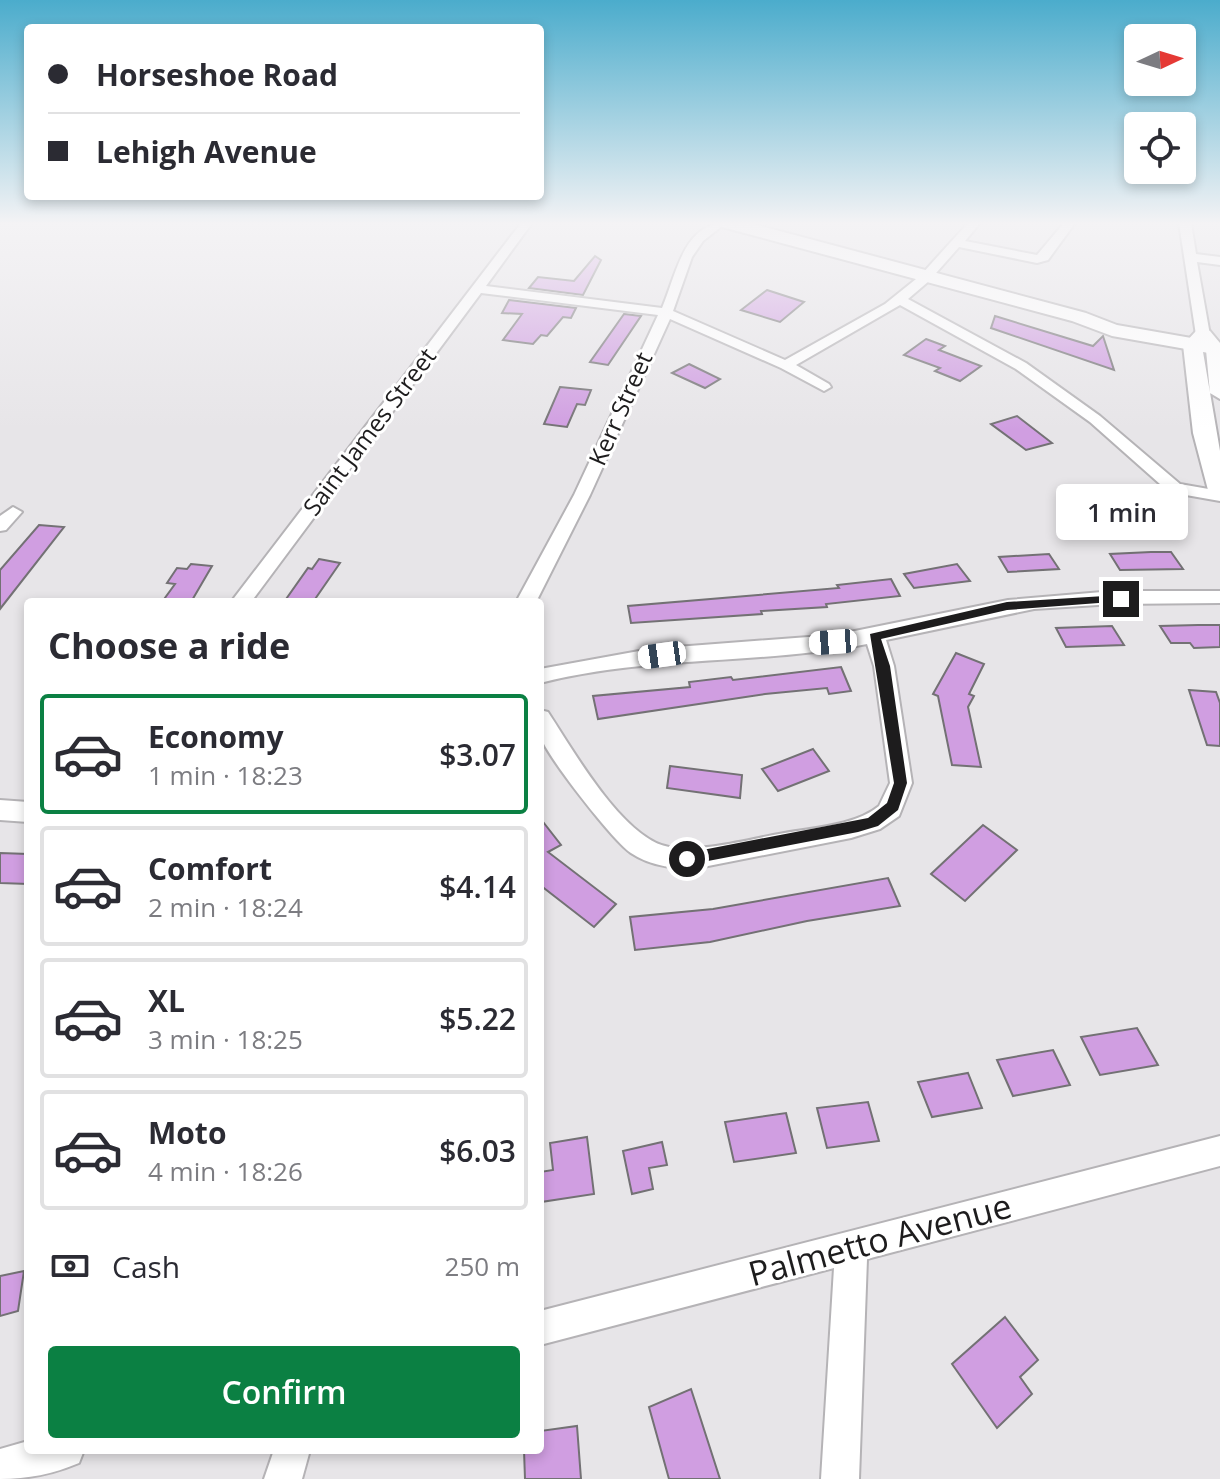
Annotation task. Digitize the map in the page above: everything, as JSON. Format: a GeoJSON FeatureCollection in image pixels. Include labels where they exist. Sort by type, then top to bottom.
{"type":"FeatureCollection","features":[{"type":"Feature","properties":{"kind":"main road"},"geometry":{"type":"LineString","coordinates":[[980,292],[1079,317],[1112,330],[1210,343]]}},
{"type":"Feature","properties":{"kind":"main road"},"geometry":{"type":"LineString","coordinates":[[1210,343],[1220,393]]}},
{"type":"Feature","properties":{"kind":"main road"},"geometry":{"type":"LineString","coordinates":[[1210,343],[1202,423],[1220,493]]}},
{"type":"Feature","properties":{"kind":"street","name":"Saint James Street"},"geometry":{"type":"LineString","coordinates":[[244,598],[475,292]]}},
{"type":"Feature","properties":{"kind":"street"},"geometry":{"type":"LineString","coordinates":[[502,292],[665,312],[786,365],[824,387]]}},
{"type":"Feature","properties":{"kind":"street","name":"Kerr Street"},"geometry":{"type":"LineString","coordinates":[[528,598],[582,495],[675,292]]}},
{"type":"Feature","properties":{"kind":"street"},"geometry":{"type":"LineString","coordinates":[[786,365],[845,334],[908,292]]}},
{"type":"Feature","properties":{"kind":"street"},"geometry":{"type":"LineString","coordinates":[[1198,292],[1210,343]]}},
{"type":"Feature","properties":{"kind":"street"},"geometry":{"type":"LineString","coordinates":[[899,299],[1021,366],[1095,419],[1175,488],[1220,493]]}},
{"type":"Feature","properties":{"kind":"street"},"geometry":{"type":"LineString","coordinates":[[0,526],[13,512]]}},
{"type":"Feature","properties":{"kind":"street"},"geometry":{"type":"LineString","coordinates":[[544,675],[583,666],[662,655],[875,637],[980,611],[1034,602],[1220,597]]}},
{"type":"Feature","properties":{"kind":"street"},"geometry":{"type":"LineString","coordinates":[[544,723],[627,836],[654,853],[687,859],[703,857],[858,826],[884,816],[899,795],[901,783],[884,666],[875,637]]}},
{"type":"Feature","properties":{"kind":"street"},"geometry":{"type":"LineString","coordinates":[[0,810],[24,812]]}},
{"type":"Feature","properties":{"kind":"street","name":"Palmetto Avenue"},"geometry":{"type":"LineString","coordinates":[[544,1327],[1220,1151]]}},
{"type":"Feature","properties":{"kind":"street"},"geometry":{"type":"LineString","coordinates":[[840,1479],[851,1249]]}},
{"type":"Feature","properties":{"kind":"street"},"geometry":{"type":"LineString","coordinates":[[0,1467],[50,1454]]}},
{"type":"Feature","properties":{"kind":"street"},"geometry":{"type":"LineString","coordinates":[[283,1479],[291,1454]]}},
{"type":"Feature","properties":{"kind":"building"},"geometry":{"type":"Polygon","coordinates":[[[764,292],[804,302],[780,322],[741,310],[764,292]]]}},
{"type":"Feature","properties":{"kind":"building"},"geometry":{"type":"Polygon","coordinates":[[[509,300],[576,308],[571,318],[563,317],[547,336],[541,335],[533,344],[503,340],[522,314],[502,313],[509,300]]]}},
{"type":"Feature","properties":{"kind":"building"},"geometry":{"type":"Polygon","coordinates":[[[624,314],[641,316],[608,365],[590,362],[624,314]]]}},
{"type":"Feature","properties":{"kind":"building"},"geometry":{"type":"Polygon","coordinates":[[[995,316],[1093,346],[1103,336],[1114,370],[991,328],[995,316]]]}},
{"type":"Feature","properties":{"kind":"building"},"geometry":{"type":"Polygon","coordinates":[[[926,339],[945,346],[939,350],[981,366],[960,381],[935,371],[940,368],[904,355],[926,339]]]}},
{"type":"Feature","properties":{"kind":"building"},"geometry":{"type":"Polygon","coordinates":[[[689,364],[720,379],[705,388],[672,373],[689,364]]]}},
{"type":"Feature","properties":{"kind":"building"},"geometry":{"type":"Polygon","coordinates":[[[560,387],[591,390],[585,405],[577,404],[567,427],[544,424],[560,387]]]}},
{"type":"Feature","properties":{"kind":"building"},"geometry":{"type":"Polygon","coordinates":[[[1017,416],[1052,443],[1026,450],[991,424],[1017,416]]]}},
{"type":"Feature","properties":{"kind":"building"},"geometry":{"type":"Polygon","coordinates":[[[39,525],[64,527],[0,609],[0,570],[39,525]]]}},
{"type":"Feature","properties":{"kind":"building"},"geometry":{"type":"Polygon","coordinates":[[[1171,552],[1183,569],[1120,570],[1110,554],[1171,552]]]}},
{"type":"Feature","properties":{"kind":"building"},"geometry":{"type":"Polygon","coordinates":[[[1049,554],[1059,569],[1008,572],[999,557],[1049,554]]]}},
{"type":"Feature","properties":{"kind":"building"},"geometry":{"type":"Polygon","coordinates":[[[319,559],[340,563],[316,598],[287,598],[308,568],[312,569],[319,559]]]}},
{"type":"Feature","properties":{"kind":"building"},"geometry":{"type":"Polygon","coordinates":[[[191,564],[212,566],[193,598],[165,598],[175,584],[167,583],[177,568],[187,569],[191,564]]]}},
{"type":"Feature","properties":{"kind":"building"},"geometry":{"type":"Polygon","coordinates":[[[957,564],[970,581],[914,588],[904,574],[957,564]]]}},
{"type":"Feature","properties":{"kind":"building"},"geometry":{"type":"Polygon","coordinates":[[[891,579],[900,596],[826,604],[827,607],[761,611],[762,614],[631,623],[628,606],[839,588],[837,585],[891,579]]]}},
{"type":"Feature","properties":{"kind":"building"},"geometry":{"type":"Polygon","coordinates":[[[1220,625],[1220,647],[1194,648],[1190,643],[1171,643],[1160,626],[1220,625]]]}},
{"type":"Feature","properties":{"kind":"building"},"geometry":{"type":"Polygon","coordinates":[[[1112,626],[1124,645],[1066,647],[1056,628],[1112,626]]]}},
{"type":"Feature","properties":{"kind":"building"},"geometry":{"type":"Polygon","coordinates":[[[956,653],[984,664],[969,694],[974,696],[968,707],[981,767],[952,765],[938,696],[933,694],[956,653]]]}},
{"type":"Feature","properties":{"kind":"building"},"geometry":{"type":"Polygon","coordinates":[[[841,667],[851,691],[829,694],[827,688],[765,694],[598,719],[593,696],[690,687],[689,682],[731,677],[733,680],[841,667]]]}},
{"type":"Feature","properties":{"kind":"building"},"geometry":{"type":"Polygon","coordinates":[[[1189,690],[1216,692],[1220,703],[1220,746],[1207,745],[1189,690]]]}},
{"type":"Feature","properties":{"kind":"building"},"geometry":{"type":"Polygon","coordinates":[[[813,749],[829,771],[778,791],[762,769],[813,749]]]}},
{"type":"Feature","properties":{"kind":"building"},"geometry":{"type":"Polygon","coordinates":[[[670,766],[742,775],[740,798],[667,788],[670,766]]]}},
{"type":"Feature","properties":{"kind":"building"},"geometry":{"type":"Polygon","coordinates":[[[544,823],[561,845],[548,852],[616,904],[594,927],[544,888],[544,823]]]}},
{"type":"Feature","properties":{"kind":"building"},"geometry":{"type":"Polygon","coordinates":[[[983,825],[1017,850],[965,901],[931,874],[983,825]]]}},
{"type":"Feature","properties":{"kind":"building"},"geometry":{"type":"Polygon","coordinates":[[[0,853],[24,854],[24,884],[0,883],[0,853]]]}},
{"type":"Feature","properties":{"kind":"building"},"geometry":{"type":"Polygon","coordinates":[[[888,878],[900,906],[807,921],[710,942],[635,950],[630,917],[713,909],[888,878]]]}},
{"type":"Feature","properties":{"kind":"building"},"geometry":{"type":"Polygon","coordinates":[[[1137,1028],[1158,1065],[1100,1075],[1081,1037],[1137,1028]]]}},
{"type":"Feature","properties":{"kind":"building"},"geometry":{"type":"Polygon","coordinates":[[[1053,1050],[1070,1085],[1013,1096],[997,1060],[1053,1050]]]}},
{"type":"Feature","properties":{"kind":"building"},"geometry":{"type":"Polygon","coordinates":[[[968,1073],[982,1108],[932,1117],[918,1082],[968,1073]]]}},
{"type":"Feature","properties":{"kind":"building"},"geometry":{"type":"Polygon","coordinates":[[[868,1102],[879,1141],[827,1148],[817,1108],[868,1102]]]}},
{"type":"Feature","properties":{"kind":"building"},"geometry":{"type":"Polygon","coordinates":[[[786,1113],[796,1153],[734,1162],[725,1122],[786,1113]]]}},
{"type":"Feature","properties":{"kind":"building"},"geometry":{"type":"Polygon","coordinates":[[[587,1137],[594,1194],[544,1202],[544,1171],[553,1170],[550,1143],[587,1137]]]}},
{"type":"Feature","properties":{"kind":"building"},"geometry":{"type":"Polygon","coordinates":[[[662,1142],[667,1165],[649,1168],[653,1189],[632,1194],[623,1151],[662,1142]]]}},
{"type":"Feature","properties":{"kind":"building"},"geometry":{"type":"Polygon","coordinates":[[[24,1271],[18,1311],[0,1316],[0,1276],[24,1271]]]}},
{"type":"Feature","properties":{"kind":"building"},"geometry":{"type":"Polygon","coordinates":[[[1005,1317],[1038,1360],[1020,1377],[1032,1394],[997,1428],[952,1364],[1005,1317]]]}},
{"type":"Feature","properties":{"kind":"building"},"geometry":{"type":"Polygon","coordinates":[[[691,1389],[720,1479],[669,1479],[649,1407],[691,1389]]]}},
{"type":"Feature","properties":{"kind":"building"},"geometry":{"type":"Polygon","coordinates":[[[577,1426],[581,1479],[525,1479],[524,1454],[544,1454],[544,1430],[577,1426]]]}},
{"type":"Feature","properties":{"kind":"route"},"geometry":{"type":"LineString","coordinates":[[687,859],[858,826],[884,816],[893,806],[901,783],[884,666],[875,637],[1007,606],[1063,600],[1121,599]]}}]}
